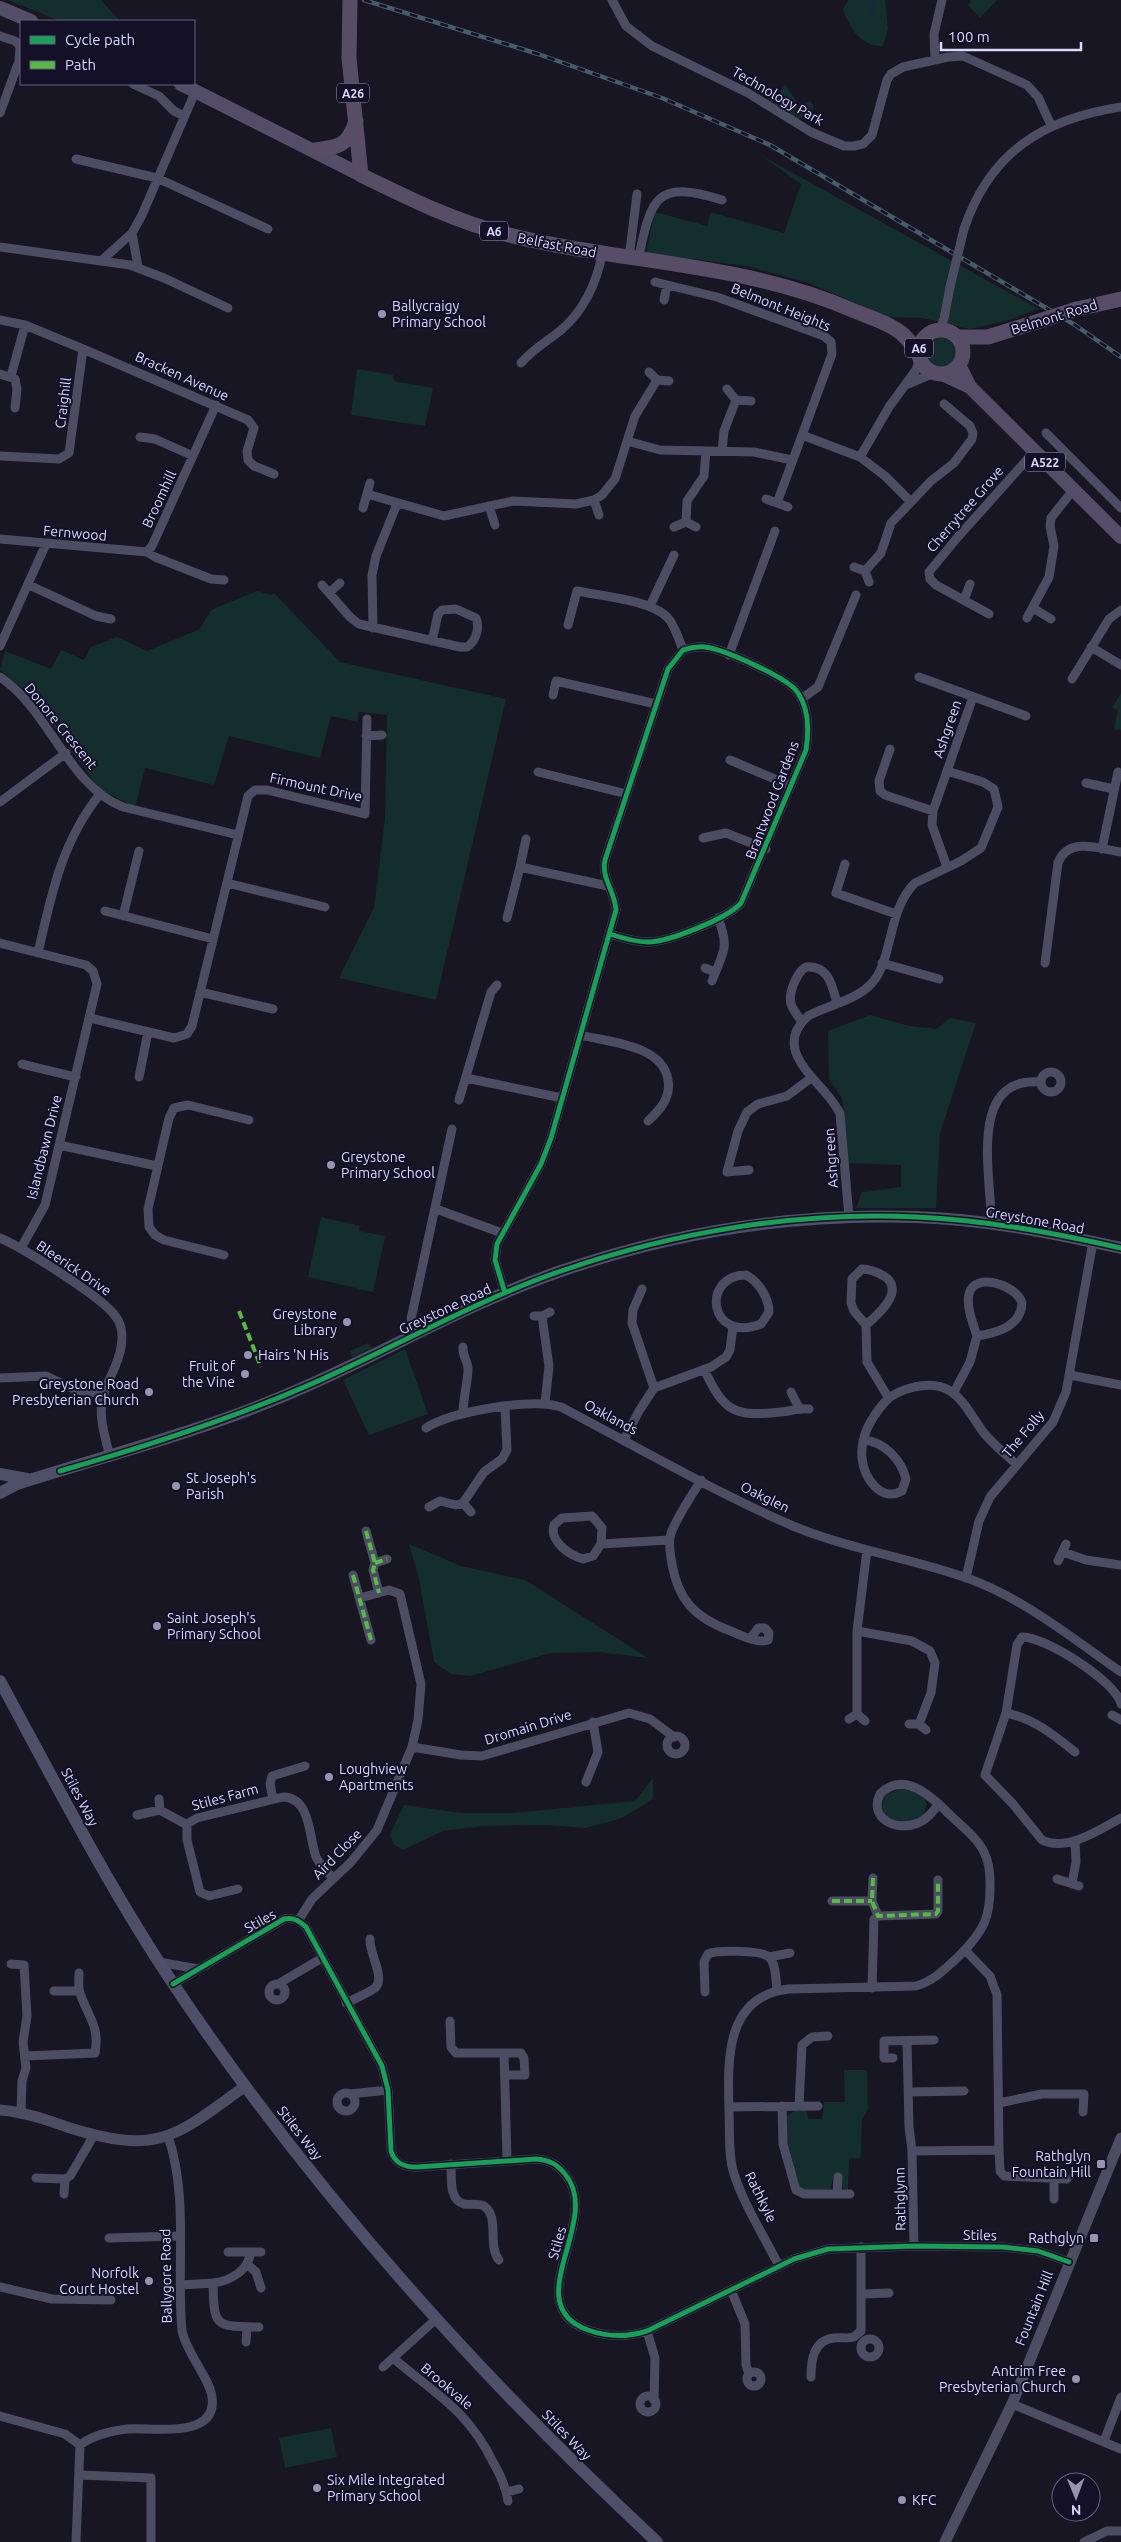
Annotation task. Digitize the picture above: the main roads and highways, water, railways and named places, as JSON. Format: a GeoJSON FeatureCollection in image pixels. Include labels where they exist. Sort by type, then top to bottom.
{"type":"FeatureCollection","features":[{"type":"Feature","properties":{"kind":"highway","name":"A26"},"geometry":{"type":"LineString","coordinates":[[350,0],[348,58],[361,175]]}},
{"type":"Feature","properties":{"kind":"highway"},"geometry":{"type":"LineString","coordinates":[[315,150],[341,145],[352,133],[356,120]]}},
{"type":"Feature","properties":{"kind":"highway","name":"Belfast Road"},"geometry":{"type":"LineString","coordinates":[[361,175],[426,207],[464,222],[503,234],[602,254],[740,275],[782,285],[834,302],[896,329],[908,340],[920,357]]}},
{"type":"Feature","properties":{"kind":"highway","name":"Belmont Road"},"geometry":{"type":"LineString","coordinates":[[960,362],[988,337],[1077,309],[1121,299]]}},
{"type":"Feature","properties":{"kind":"highway","name":"Belfast Road"},"geometry":{"type":"LineString","coordinates":[[896,329],[944,330]]}},
{"type":"Feature","properties":{"kind":"highway"},"geometry":{"type":"LineString","coordinates":[[944,330],[962,346],[960,362]]}},
{"type":"Feature","properties":{"kind":"highway","name":"Belmont Road"},"geometry":{"type":"LineString","coordinates":[[944,330],[988,337]]}},
{"type":"Feature","properties":{"kind":"highway","name":"A6"},"geometry":{"type":"LineString","coordinates":[[944,330],[921,342],[920,357],[925,367],[938,373],[949,372],[960,362]]}},
{"type":"Feature","properties":{"kind":"main road"},"geometry":{"type":"LineString","coordinates":[[0,8],[29,20]]}},
{"type":"Feature","properties":{"kind":"main road","name":"Belfast Road"},"geometry":{"type":"LineString","coordinates":[[184,85],[361,175]]}},
{"type":"Feature","properties":{"kind":"main road","name":"A522"},"geometry":{"type":"LineString","coordinates":[[960,362],[970,387]]}},
{"type":"Feature","properties":{"kind":"main road","name":"A522"},"geometry":{"type":"LineString","coordinates":[[938,373],[970,387],[1121,537]]}},
{"type":"Feature","properties":{"kind":"main road","name":"Greystone Road"},"geometry":{"type":"LineString","coordinates":[[0,1493],[30,1480],[203,1427],[282,1397],[505,1293],[560,1271],[656,1243],[747,1226],[849,1217],[916,1217],[991,1223],[1121,1248]]}},
{"type":"Feature","properties":{"kind":"main road","name":"Greystone Road"},"geometry":{"type":"LineString","coordinates":[[0,1474],[30,1480]]}},
{"type":"Feature","properties":{"kind":"main road","name":"Stiles Way"},"geometry":{"type":"LineString","coordinates":[[0,1681],[102,1870],[173,1984],[244,2087],[320,2184],[435,2320],[584,2473],[657,2542]]}},
{"type":"Feature","properties":{"kind":"waterway"},"geometry":{"type":"LineString","coordinates":[[872,13],[873,0]]}},
{"type":"Feature","properties":{"kind":"railway"},"geometry":{"type":"LineString","coordinates":[[364,0],[538,54],[662,98],[770,145],[1075,325],[1121,357]]}},
{"type":"Feature","properties":{"kind":"place","name":"Ballycraigy Primary School"},"geometry":{"type":"Point","coordinates":[382,314]}},
{"type":"Feature","properties":{"kind":"place","name":"Greystone Primary School"},"geometry":{"type":"Point","coordinates":[331,1165]}},
{"type":"Feature","properties":{"kind":"place","name":"Greystone Library"},"geometry":{"type":"Point","coordinates":[347,1322]}},
{"type":"Feature","properties":{"kind":"place","name":"Hairs 'N His"},"geometry":{"type":"Point","coordinates":[248,1355]}},
{"type":"Feature","properties":{"kind":"place","name":"Fruit of the Vine"},"geometry":{"type":"Point","coordinates":[245,1374]}},
{"type":"Feature","properties":{"kind":"place","name":"Greystone Road Presbyterian Church"},"geometry":{"type":"Point","coordinates":[149,1392]}},
{"type":"Feature","properties":{"kind":"place","name":"St Joseph's Parish"},"geometry":{"type":"Point","coordinates":[176,1486]}},
{"type":"Feature","properties":{"kind":"place","name":"Saint Joseph's Primary School"},"geometry":{"type":"Point","coordinates":[157,1626]}},
{"type":"Feature","properties":{"kind":"place","name":"Loughview Apartments"},"geometry":{"type":"Point","coordinates":[329,1777]}},
{"type":"Feature","properties":{"kind":"place","name":"Rathglyn Fountain Hill"},"geometry":{"type":"Point","coordinates":[1101,2164]}},
{"type":"Feature","properties":{"kind":"place","name":"Rathglyn"},"geometry":{"type":"Point","coordinates":[1094,2238]}},
{"type":"Feature","properties":{"kind":"place","name":"Norfolk Court Hostel"},"geometry":{"type":"Point","coordinates":[149,2281]}},
{"type":"Feature","properties":{"kind":"place","name":"Antrim Free Presbyterian Church"},"geometry":{"type":"Point","coordinates":[1076,2379]}},
{"type":"Feature","properties":{"kind":"place","name":"Six Mile Integrated Primary School"},"geometry":{"type":"Point","coordinates":[317,2488]}},
{"type":"Feature","properties":{"kind":"place","name":"KFC"},"geometry":{"type":"Point","coordinates":[902,2500]}}]}
